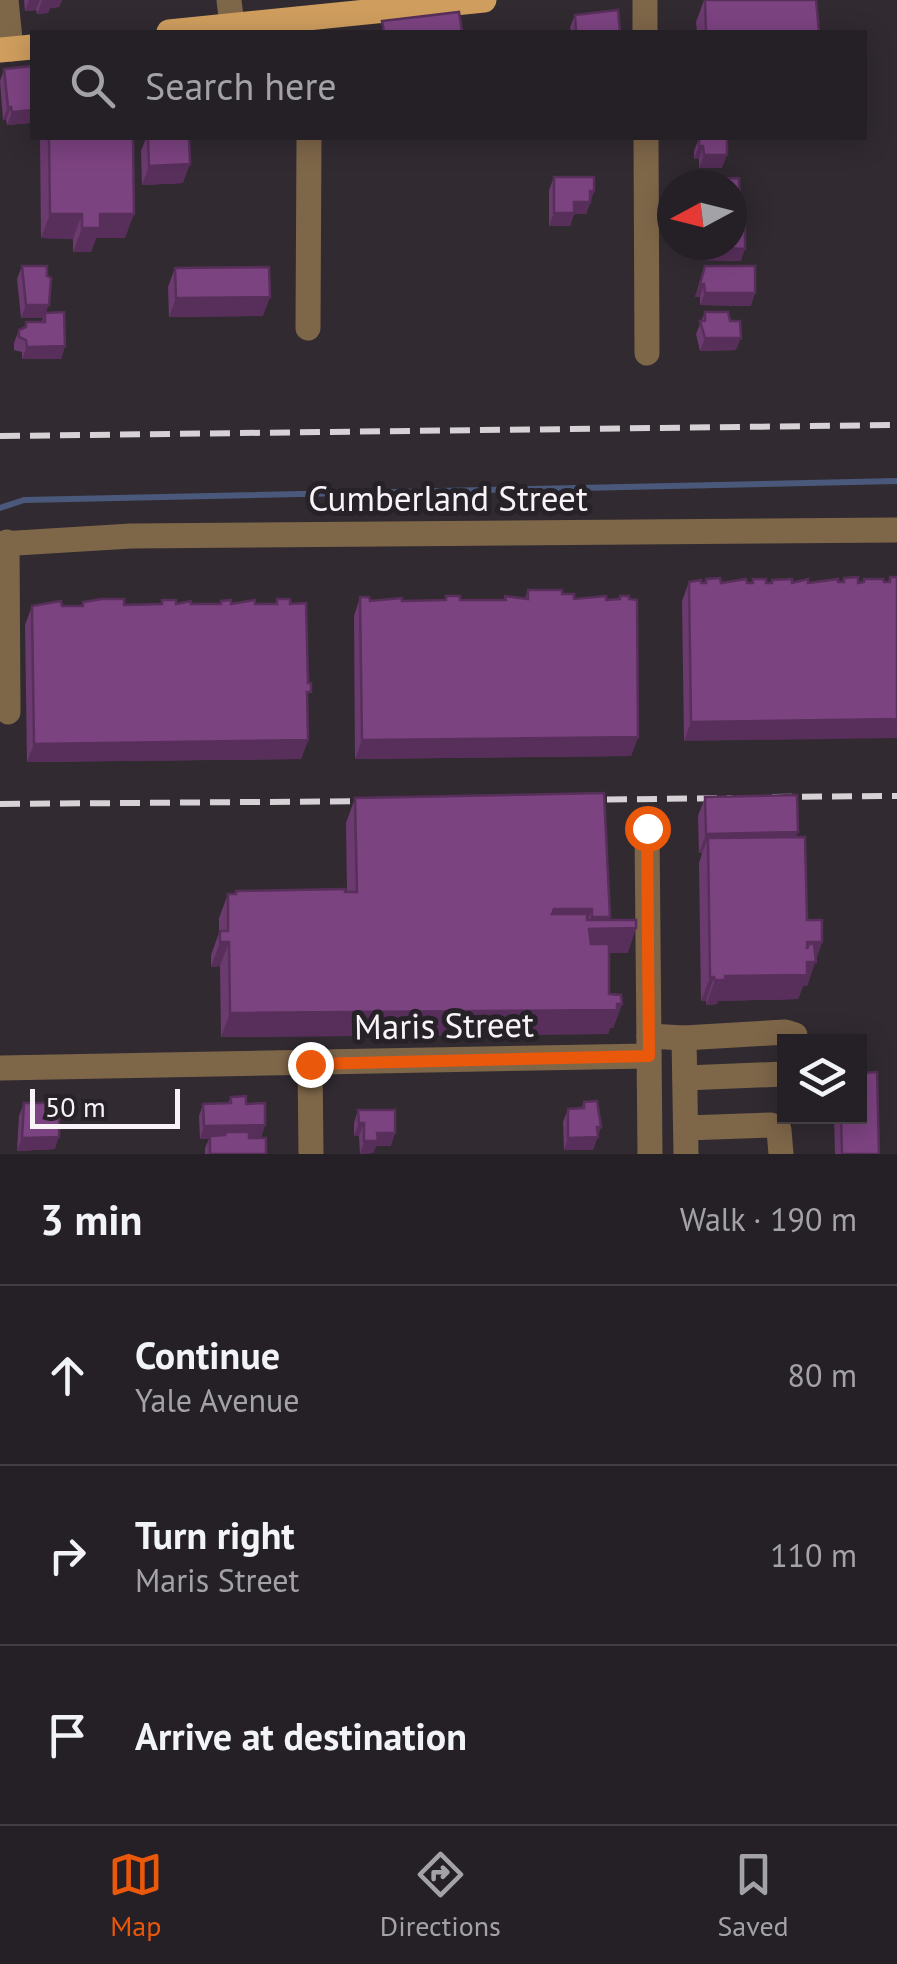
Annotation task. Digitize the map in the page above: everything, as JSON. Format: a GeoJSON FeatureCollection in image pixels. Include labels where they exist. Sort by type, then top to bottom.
{"type":"FeatureCollection","features":[{"type":"Feature","properties":{"kind":"main road"},"geometry":{"type":"LineString","coordinates":[[175,30],[230,13],[310,25],[484,0]]}},
{"type":"Feature","properties":{"kind":"street"},"geometry":{"type":"LineString","coordinates":[[6,0],[14,49]]}},
{"type":"Feature","properties":{"kind":"street"},"geometry":{"type":"LineString","coordinates":[[645,0],[645,30]]}},
{"type":"Feature","properties":{"kind":"street"},"geometry":{"type":"LineString","coordinates":[[308,328],[309,140]]}},
{"type":"Feature","properties":{"kind":"street"},"geometry":{"type":"LineString","coordinates":[[646,140],[648,352]]}},
{"type":"Feature","properties":{"kind":"street","name":"Cumberland Street"},"geometry":{"type":"LineString","coordinates":[[3,543],[131,536],[897,530]]}},
{"type":"Feature","properties":{"kind":"street"},"geometry":{"type":"LineString","coordinates":[[3,543],[8,712]]}},
{"type":"Feature","properties":{"kind":"street"},"geometry":{"type":"LineString","coordinates":[[647,828],[650,1154]]}},
{"type":"Feature","properties":{"kind":"street","name":"Maris Street"},"geometry":{"type":"LineString","coordinates":[[0,1068],[310,1064],[795,1034]]}},
{"type":"Feature","properties":{"kind":"street"},"geometry":{"type":"LineString","coordinates":[[684,1038],[686,1141],[771,1125],[780,1130],[781,1154]]}},
{"type":"Feature","properties":{"kind":"street"},"geometry":{"type":"LineString","coordinates":[[310,1064],[311,1154]]}},
{"type":"Feature","properties":{"kind":"street"},"geometry":{"type":"LineString","coordinates":[[685,1078],[777,1074]]}},
{"type":"Feature","properties":{"kind":"building"},"geometry":{"type":"Polygon","coordinates":[[[705,0],[816,0],[819,30],[706,30],[705,0]]]}},
{"type":"Feature","properties":{"kind":"building"},"geometry":{"type":"Polygon","coordinates":[[[618,10],[620,30],[576,30],[575,15],[618,10]]]}},
{"type":"Feature","properties":{"kind":"building"},"geometry":{"type":"Polygon","coordinates":[[[459,12],[462,30],[384,30],[382,21],[459,12]]]}},
{"type":"Feature","properties":{"kind":"building"},"geometry":{"type":"Polygon","coordinates":[[[30,66],[30,110],[12,112],[8,107],[4,69],[30,66]]]}},
{"type":"Feature","properties":{"kind":"building"},"geometry":{"type":"Polygon","coordinates":[[[49,140],[133,140],[134,214],[100,214],[100,228],[82,228],[82,214],[50,214],[49,140]]]}},
{"type":"Feature","properties":{"kind":"building"},"geometry":{"type":"Polygon","coordinates":[[[148,140],[189,140],[190,164],[149,166],[148,140]]]}},
{"type":"Feature","properties":{"kind":"building"},"geometry":{"type":"Polygon","coordinates":[[[699,140],[727,140],[727,155],[704,155],[703,146],[699,146],[699,140]]]}},
{"type":"Feature","properties":{"kind":"building"},"geometry":{"type":"Polygon","coordinates":[[[554,177],[594,177],[590,202],[574,202],[574,213],[554,213],[554,177]]]}},
{"type":"Feature","properties":{"kind":"building"},"geometry":{"type":"Polygon","coordinates":[[[22,266],[47,266],[47,276],[51,278],[49,305],[26,305],[22,266]]]}},
{"type":"Feature","properties":{"kind":"building"},"geometry":{"type":"Polygon","coordinates":[[[705,266],[755,266],[755,293],[705,293],[704,284],[700,284],[705,266]]]}},
{"type":"Feature","properties":{"kind":"building"},"geometry":{"type":"Polygon","coordinates":[[[269,267],[270,297],[176,298],[175,268],[269,267]]]}},
{"type":"Feature","properties":{"kind":"building"},"geometry":{"type":"Polygon","coordinates":[[[64,312],[65,346],[27,347],[26,340],[19,337],[26,322],[45,322],[45,313],[64,312]]]}},
{"type":"Feature","properties":{"kind":"building"},"geometry":{"type":"Polygon","coordinates":[[[705,312],[728,312],[730,321],[740,321],[741,338],[705,338],[700,321],[705,321],[705,312]]]}},
{"type":"Feature","properties":{"kind":"building"},"geometry":{"type":"Polygon","coordinates":[[[858,577],[858,583],[864,579],[890,582],[890,577],[897,577],[897,719],[691,722],[689,582],[706,583],[706,579],[720,578],[721,583],[746,579],[747,583],[753,583],[753,579],[766,579],[766,583],[792,579],[792,583],[808,579],[808,583],[838,579],[844,582],[844,578],[858,577]]]}},
{"type":"Feature","properties":{"kind":"building"},"geometry":{"type":"Polygon","coordinates":[[[528,590],[562,590],[562,594],[574,594],[574,599],[629,596],[637,600],[638,737],[362,740],[360,597],[369,597],[370,601],[446,600],[446,596],[460,596],[460,600],[506,600],[505,596],[528,599],[528,590]]]}},
{"type":"Feature","properties":{"kind":"building"},"geometry":{"type":"Polygon","coordinates":[[[124,599],[124,605],[162,604],[162,600],[176,600],[176,604],[255,600],[255,604],[277,604],[277,599],[290,599],[290,604],[306,603],[311,683],[311,692],[307,692],[308,740],[34,744],[32,606],[61,601],[62,606],[83,606],[83,602],[124,599]]]}},
{"type":"Feature","properties":{"kind":"building"},"geometry":{"type":"Polygon","coordinates":[[[604,793],[610,917],[592,917],[592,909],[554,909],[552,914],[587,914],[587,920],[636,920],[636,928],[589,929],[591,944],[609,944],[609,994],[621,995],[622,1004],[617,1004],[617,1010],[230,1013],[229,942],[220,942],[220,931],[228,931],[228,894],[345,889],[357,892],[355,798],[604,793]]]}},
{"type":"Feature","properties":{"kind":"building"},"geometry":{"type":"Polygon","coordinates":[[[797,795],[798,832],[706,834],[705,797],[797,795]]]}},
{"type":"Feature","properties":{"kind":"building"},"geometry":{"type":"Polygon","coordinates":[[[805,837],[807,920],[822,920],[822,942],[807,942],[807,949],[814,944],[816,962],[807,962],[807,975],[725,976],[726,980],[710,977],[708,838],[805,837]]]}},
{"type":"Feature","properties":{"kind":"building"},"geometry":{"type":"Polygon","coordinates":[[[877,1072],[879,1154],[842,1154],[841,1124],[867,1124],[867,1073],[877,1072]]]}},
{"type":"Feature","properties":{"kind":"building"},"geometry":{"type":"Polygon","coordinates":[[[246,1096],[246,1104],[265,1103],[265,1125],[204,1126],[203,1104],[231,1103],[231,1097],[246,1096]]]}},
{"type":"Feature","properties":{"kind":"building"},"geometry":{"type":"Polygon","coordinates":[[[597,1101],[601,1127],[597,1127],[598,1137],[568,1138],[568,1109],[584,1108],[584,1102],[597,1101]]]}},
{"type":"Feature","properties":{"kind":"building"},"geometry":{"type":"Polygon","coordinates":[[[24,1103],[59,1103],[59,1137],[22,1138],[24,1103]]]}},
{"type":"Feature","properties":{"kind":"building"},"geometry":{"type":"Polygon","coordinates":[[[358,1110],[395,1110],[395,1133],[377,1133],[378,1141],[364,1141],[364,1123],[359,1123],[358,1110]]]}},
{"type":"Feature","properties":{"kind":"building"},"geometry":{"type":"Polygon","coordinates":[[[249,1132],[249,1138],[266,1138],[266,1154],[210,1154],[210,1136],[249,1132]]]}},
{"type":"Feature","properties":{"kind":"waterway"},"geometry":{"type":"LineString","coordinates":[[0,508],[24,500],[897,481]]}},
{"type":"Feature","properties":{"kind":"railway"},"geometry":{"type":"LineString","coordinates":[[0,436],[897,425]]}},
{"type":"Feature","properties":{"kind":"railway"},"geometry":{"type":"LineString","coordinates":[[772,797],[897,796]]}},
{"type":"Feature","properties":{"kind":"railway"},"geometry":{"type":"LineString","coordinates":[[577,800],[732,798]]}},
{"type":"Feature","properties":{"kind":"railway"},"geometry":{"type":"LineString","coordinates":[[0,804],[382,801]]}},
{"type":"Feature","properties":{"kind":"route"},"geometry":{"type":"LineString","coordinates":[[310,1064],[649,1056],[647,828]]}}]}
